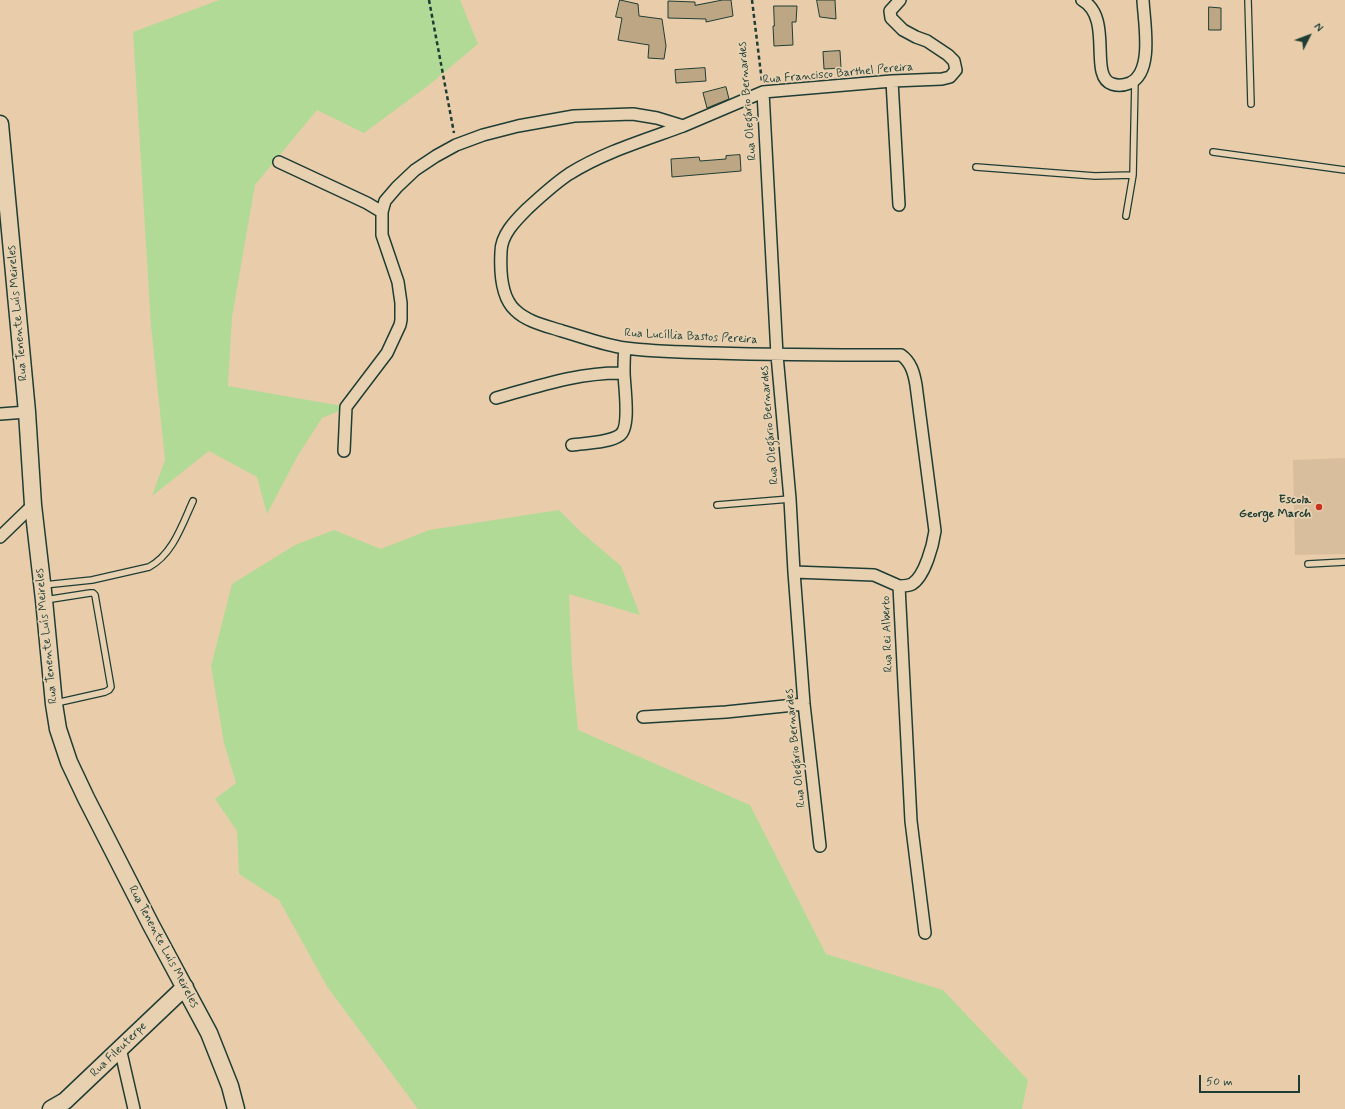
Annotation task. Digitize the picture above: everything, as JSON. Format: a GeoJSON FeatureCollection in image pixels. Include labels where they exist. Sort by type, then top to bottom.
{"type":"FeatureCollection","features":[{"type":"Feature","properties":{"kind":"main road","name":"Rua Tenente Luís Meireles"},"geometry":{"type":"LineString","coordinates":[[0,124],[27,412],[33,505],[54,704],[58,729],[69,762],[148,918],[209,1033],[230,1086],[236,1109]]}},
{"type":"Feature","properties":{"kind":"main road","name":"Rua Fileuterpe"},"geometry":{"type":"LineString","coordinates":[[51,1109],[65,1105],[120,1048],[185,986]]}},
{"type":"Feature","properties":{"kind":"street","name":"Rua Francisco Barthel Pereira"},"geometry":{"type":"LineString","coordinates":[[683,126],[763,92],[892,81],[942,79],[950,77],[956,70],[954,61],[948,55],[927,41],[903,30],[891,18],[890,11],[900,0]]}},
{"type":"Feature","properties":{"kind":"street"},"geometry":{"type":"LineString","coordinates":[[1082,0],[1093,8],[1096,16],[1099,28],[1101,68],[1106,80],[1111,84],[1124,85],[1135,80],[1140,75],[1145,57],[1143,0]]}},
{"type":"Feature","properties":{"kind":"street"},"geometry":{"type":"LineString","coordinates":[[892,81],[899,205]]}},
{"type":"Feature","properties":{"kind":"street","name":"Rua Olegário Bernardes"},"geometry":{"type":"LineString","coordinates":[[763,92],[777,355],[790,498],[804,704],[820,846]]}},
{"type":"Feature","properties":{"kind":"street"},"geometry":{"type":"LineString","coordinates":[[344,451],[346,407],[387,353],[400,325],[401,303],[398,282],[382,236],[382,212],[385,201],[397,187],[415,170],[456,144],[504,130],[574,116],[633,114],[657,118],[683,126]]}},
{"type":"Feature","properties":{"kind":"street","name":"Rua Lucíllia Bastos Pereira"},"geometry":{"type":"LineString","coordinates":[[683,126],[597,159],[569,175],[543,194],[519,217],[504,236],[501,247],[500,266],[508,302],[516,311],[527,319],[556,329],[625,348],[658,351],[777,355],[901,355]]}},
{"type":"Feature","properties":{"kind":"street"},"geometry":{"type":"LineString","coordinates":[[279,162],[382,212]]}},
{"type":"Feature","properties":{"kind":"street"},"geometry":{"type":"LineString","coordinates":[[572,445],[609,440],[621,435],[624,431],[626,415],[624,373],[625,348]]}},
{"type":"Feature","properties":{"kind":"street","name":"Rua Rei Alberto"},"geometry":{"type":"LineString","coordinates":[[901,355],[908,362],[914,376],[935,531],[933,542],[924,567],[917,579],[912,584],[899,586],[911,821],[925,933]]}},
{"type":"Feature","properties":{"kind":"street"},"geometry":{"type":"LineString","coordinates":[[496,398],[587,375],[624,373]]}},
{"type":"Feature","properties":{"kind":"street"},"geometry":{"type":"LineString","coordinates":[[0,414],[27,412]]}},
{"type":"Feature","properties":{"kind":"street"},"geometry":{"type":"LineString","coordinates":[[0,537],[33,505]]}},
{"type":"Feature","properties":{"kind":"street"},"geometry":{"type":"LineString","coordinates":[[794,572],[874,575],[899,586]]}},
{"type":"Feature","properties":{"kind":"street"},"geometry":{"type":"LineString","coordinates":[[643,717],[726,712],[804,704]]}},
{"type":"Feature","properties":{"kind":"street"},"geometry":{"type":"LineString","coordinates":[[120,1048],[134,1109]]}},
{"type":"Feature","properties":{"kind":"lane"},"geometry":{"type":"LineString","coordinates":[[1248,0],[1251,104]]}},
{"type":"Feature","properties":{"kind":"lane"},"geometry":{"type":"LineString","coordinates":[[1126,216],[1133,176],[1135,80]]}},
{"type":"Feature","properties":{"kind":"lane"},"geometry":{"type":"LineString","coordinates":[[1213,152],[1345,170]]}},
{"type":"Feature","properties":{"kind":"lane"},"geometry":{"type":"LineString","coordinates":[[976,167],[1095,176],[1133,176]]}},
{"type":"Feature","properties":{"kind":"lane"},"geometry":{"type":"LineString","coordinates":[[717,505],[790,498]]}},
{"type":"Feature","properties":{"kind":"lane"},"geometry":{"type":"LineString","coordinates":[[43,593],[92,580],[150,568],[162,558],[173,542],[193,501]]}},
{"type":"Feature","properties":{"kind":"lane"},"geometry":{"type":"LineString","coordinates":[[1308,564],[1345,562]]}},
{"type":"Feature","properties":{"kind":"lane"},"geometry":{"type":"LineString","coordinates":[[43,593],[93,593],[95,595],[111,687],[105,692],[54,704]]}},
{"type":"Feature","properties":{"kind":"path"},"geometry":{"type":"LineString","coordinates":[[429,0],[456,144]]}},
{"type":"Feature","properties":{"kind":"path","name":"Rua Olegário Bernardes"},"geometry":{"type":"LineString","coordinates":[[752,0],[763,92]]}},
{"type":"Feature","properties":{"kind":"shaded area","name":"Escola George March"},"geometry":{"type":"Polygon","coordinates":[[[1345,458],[1345,554],[1295,555],[1293,460],[1345,458]]]}},
{"type":"Feature","properties":{"kind":"green space"},"geometry":{"type":"Polygon","coordinates":[[[219,0],[460,0],[478,44],[429,85],[364,133],[317,110],[255,185],[232,317],[228,386],[348,407],[322,418],[297,457],[267,514],[257,477],[209,451],[152,496],[165,460],[151,326],[133,32],[219,0]]]}},
{"type":"Feature","properties":{"kind":"green space"},"geometry":{"type":"Polygon","coordinates":[[[559,510],[580,531],[621,566],[640,615],[569,594],[572,667],[578,730],[750,805],[826,954],[943,990],[1028,1080],[1022,1109],[418,1109],[328,988],[279,900],[239,874],[237,831],[215,799],[236,783],[224,743],[211,666],[232,584],[295,545],[334,530],[381,549],[429,530],[559,510]]]}},
{"type":"Feature","properties":{"kind":"building"},"geometry":{"type":"Polygon","coordinates":[[[620,0],[638,4],[639,16],[662,19],[666,46],[664,59],[648,58],[649,45],[618,40],[622,18],[616,17],[620,0]]]}},
{"type":"Feature","properties":{"kind":"building"},"geometry":{"type":"Polygon","coordinates":[[[731,0],[733,16],[706,22],[706,19],[668,18],[668,1],[695,2],[695,5],[731,0]]]}},
{"type":"Feature","properties":{"kind":"building"},"geometry":{"type":"Polygon","coordinates":[[[817,0],[835,0],[836,19],[820,17],[817,0]]]}},
{"type":"Feature","properties":{"kind":"building"},"geometry":{"type":"Polygon","coordinates":[[[774,6],[797,6],[796,22],[792,22],[793,45],[774,46],[774,6]]]}},
{"type":"Feature","properties":{"kind":"building"},"geometry":{"type":"Polygon","coordinates":[[[1209,7],[1221,8],[1221,30],[1209,30],[1209,7]]]}},
{"type":"Feature","properties":{"kind":"building"},"geometry":{"type":"Polygon","coordinates":[[[840,51],[841,68],[824,69],[823,52],[840,51]]]}},
{"type":"Feature","properties":{"kind":"building"},"geometry":{"type":"Polygon","coordinates":[[[705,68],[706,81],[676,83],[675,70],[705,68]]]}},
{"type":"Feature","properties":{"kind":"building"},"geometry":{"type":"Polygon","coordinates":[[[726,87],[729,99],[707,108],[703,93],[726,87]]]}},
{"type":"Feature","properties":{"kind":"building"},"geometry":{"type":"Polygon","coordinates":[[[740,155],[741,171],[672,177],[671,159],[699,157],[700,161],[726,159],[726,156],[740,155]]]}},
{"type":"Feature","properties":{"kind":"place","name":"Escola George March"},"geometry":{"type":"Point","coordinates":[1319,507]}}]}
